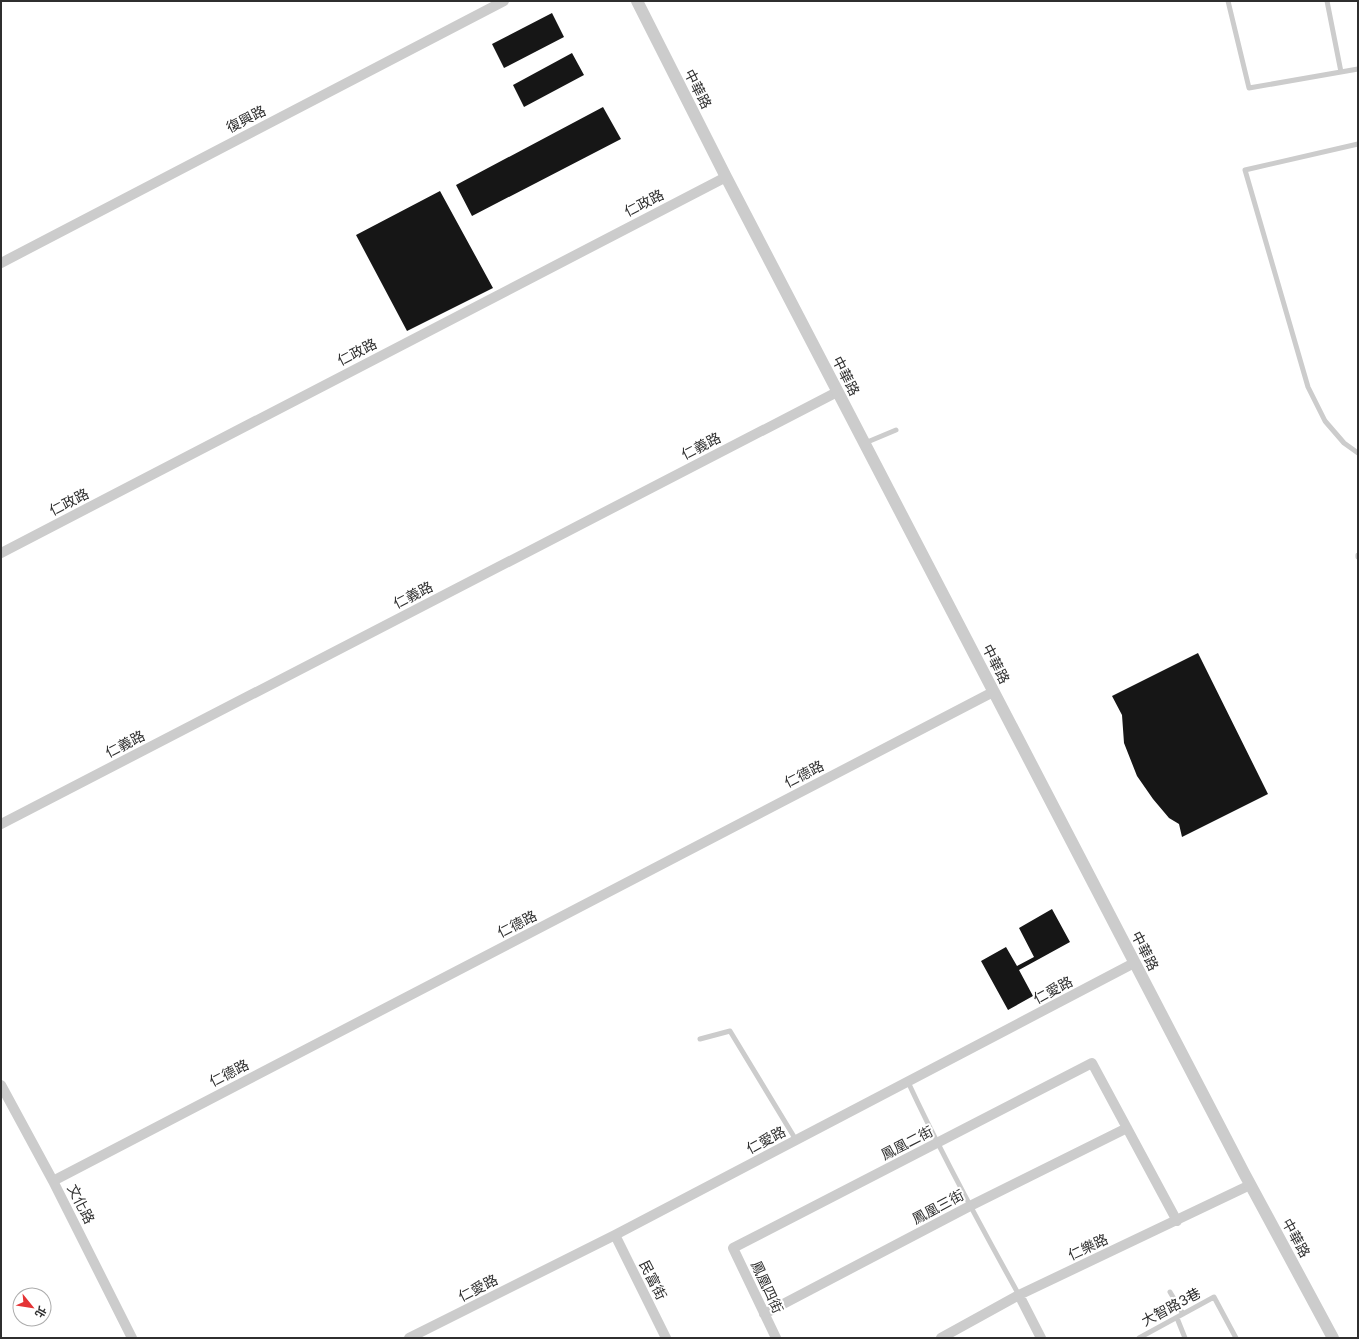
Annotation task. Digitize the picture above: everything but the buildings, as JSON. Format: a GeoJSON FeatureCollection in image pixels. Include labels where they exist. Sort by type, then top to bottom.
{"type":"FeatureCollection","features":[{"type":"Feature","properties":{"kind":"street","name":"復興路"},"geometry":{"type":"LineString","coordinates":[[1,263],[504,1]]}},
{"type":"Feature","properties":{"kind":"street","name":"中華路"},"geometry":{"type":"LineString","coordinates":[[637,1],[837,392],[1134,963],[1250,1185],[1333,1338]]}},
{"type":"Feature","properties":{"kind":"street","name":"仁政路"},"geometry":{"type":"LineString","coordinates":[[1,553],[726,177]]}},
{"type":"Feature","properties":{"kind":"street","name":"仁義路"},"geometry":{"type":"LineString","coordinates":[[1,824],[837,392]]}},
{"type":"Feature","properties":{"kind":"street","name":"仁德路"},"geometry":{"type":"LineString","coordinates":[[53,1181],[993,692]]}},
{"type":"Feature","properties":{"kind":"street","name":"仁愛路"},"geometry":{"type":"LineString","coordinates":[[409,1338],[615,1235],[1134,963]]}},
{"type":"Feature","properties":{"kind":"street","name":"鳳凰二街"},"geometry":{"type":"LineString","coordinates":[[733,1248],[1092,1063],[1127,1128]]}},
{"type":"Feature","properties":{"kind":"street","name":"文化路"},"geometry":{"type":"LineString","coordinates":[[1,1085],[53,1181],[132,1338]]}},
{"type":"Feature","properties":{"kind":"street","name":"鳳凰三街"},"geometry":{"type":"LineString","coordinates":[[764,1314],[970,1206],[1127,1128]]}},
{"type":"Feature","properties":{"kind":"street"},"geometry":{"type":"LineString","coordinates":[[1127,1128],[1177,1221]]}},
{"type":"Feature","properties":{"kind":"street","name":"仁樂路"},"geometry":{"type":"LineString","coordinates":[[941,1338],[1019,1295],[1250,1185]]}},
{"type":"Feature","properties":{"kind":"street","name":"民富街"},"geometry":{"type":"LineString","coordinates":[[615,1235],[666,1338]]}},
{"type":"Feature","properties":{"kind":"street","name":"鳳凰四街"},"geometry":{"type":"LineString","coordinates":[[733,1248],[776,1338]]}},
{"type":"Feature","properties":{"kind":"street"},"geometry":{"type":"LineString","coordinates":[[1019,1295],[1041,1338]]}},
{"type":"Feature","properties":{"kind":"lane"},"geometry":{"type":"LineString","coordinates":[[1228,1],[1249,88],[1358,69]]}},
{"type":"Feature","properties":{"kind":"lane"},"geometry":{"type":"LineString","coordinates":[[1327,1],[1341,72]]}},
{"type":"Feature","properties":{"kind":"lane"},"geometry":{"type":"LineString","coordinates":[[1358,144],[1244,170],[1308,387],[1325,421],[1344,443],[1358,453]]}},
{"type":"Feature","properties":{"kind":"lane"},"geometry":{"type":"LineString","coordinates":[[865,444],[896,430]]}},
{"type":"Feature","properties":{"kind":"lane"},"geometry":{"type":"LineString","coordinates":[[700,1039],[730,1031],[796,1140]]}},
{"type":"Feature","properties":{"kind":"lane"},"geometry":{"type":"LineString","coordinates":[[908,1082],[937,1144],[1019,1295]]}},
{"type":"Feature","properties":{"kind":"lane"},"geometry":{"type":"LineString","coordinates":[[1170,1292],[1183,1314]]}},
{"type":"Feature","properties":{"kind":"lane","name":"大智路3巷"},"geometry":{"type":"LineString","coordinates":[[1139,1338],[1214,1297],[1236,1338]]}},
{"type":"Feature","properties":{"kind":"lane"},"geometry":{"type":"LineString","coordinates":[[1176,1318],[1185,1338]]}}]}
